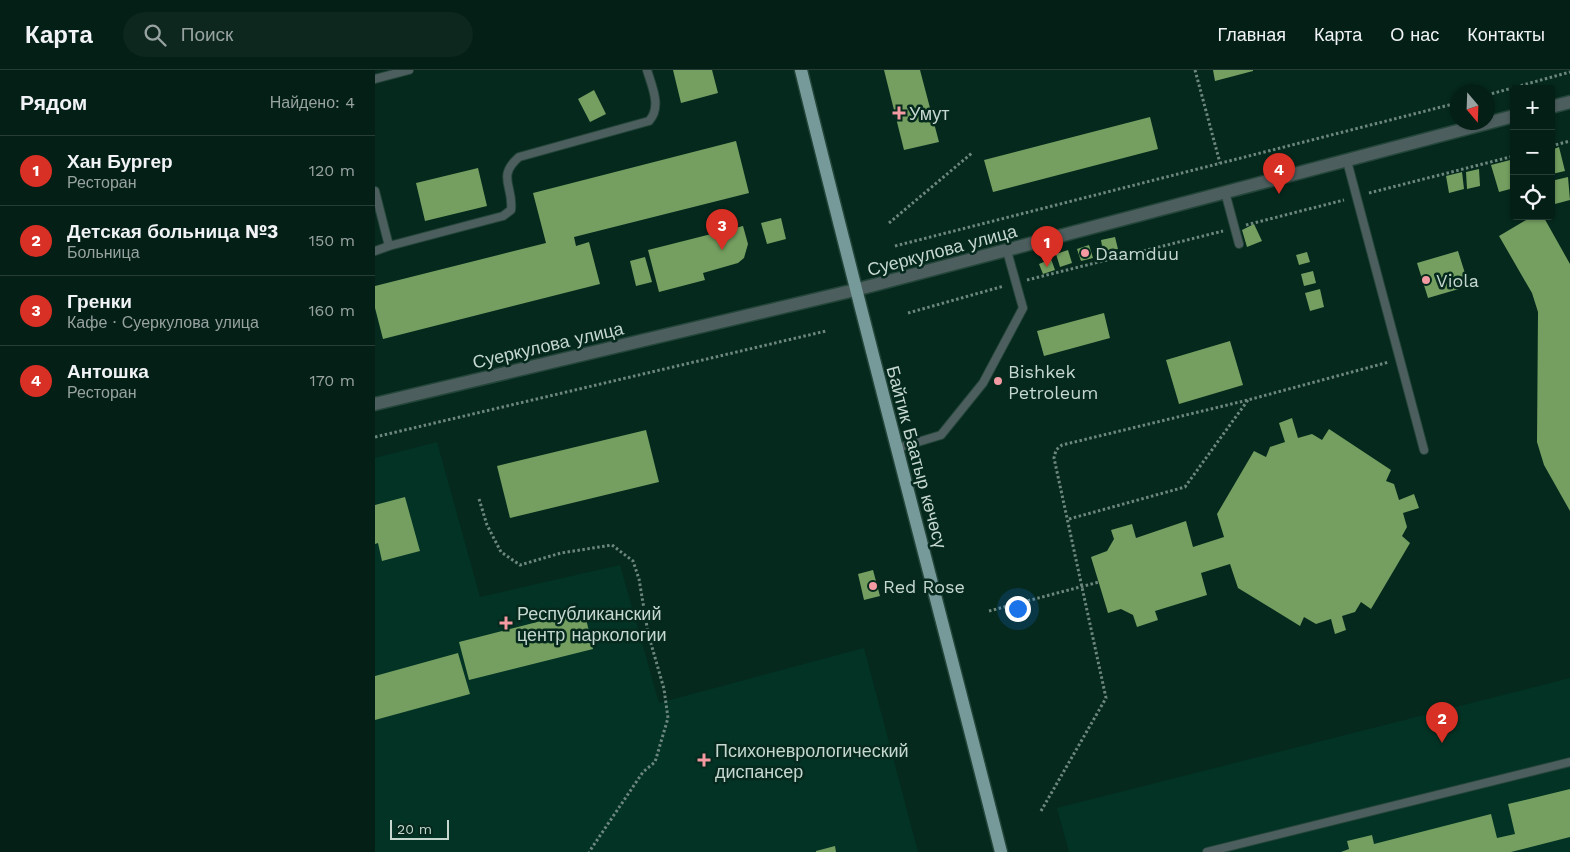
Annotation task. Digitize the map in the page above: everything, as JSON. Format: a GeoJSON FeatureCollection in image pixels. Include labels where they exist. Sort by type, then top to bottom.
{"type":"FeatureCollection","features":[{"type":"Feature","properties":{"kind":"main road","name":"Байтик Баатыр көчөсү"},"geometry":{"type":"LineString","coordinates":[[801,70],[855,290],[898,448],[1001,852]]}},
{"type":"Feature","properties":{"kind":"street"},"geometry":{"type":"LineString","coordinates":[[1555,106],[1570,102]]}},
{"type":"Feature","properties":{"kind":"street","name":"Суеркулова улица"},"geometry":{"type":"LineString","coordinates":[[375,404],[855,290],[1510,117]]}},
{"type":"Feature","properties":{"kind":"lane"},"geometry":{"type":"LineString","coordinates":[[375,78],[409,70]]}},
{"type":"Feature","properties":{"kind":"lane"},"geometry":{"type":"LineString","coordinates":[[375,251],[503,216],[511,210],[512,201],[506,179],[509,166],[519,157],[649,121],[655,114],[657,107],[647,70]]}},
{"type":"Feature","properties":{"kind":"lane"},"geometry":{"type":"LineString","coordinates":[[1347,161],[1424,450]]}},
{"type":"Feature","properties":{"kind":"lane"},"geometry":{"type":"LineString","coordinates":[[375,190],[389,246]]}},
{"type":"Feature","properties":{"kind":"lane"},"geometry":{"type":"LineString","coordinates":[[1225,192],[1239,244]]}},
{"type":"Feature","properties":{"kind":"lane"},"geometry":{"type":"LineString","coordinates":[[898,448],[941,435],[983,383],[1023,308],[1007,251]]}},
{"type":"Feature","properties":{"kind":"lane"},"geometry":{"type":"LineString","coordinates":[[1207,852],[1570,762]]}},
{"type":"Feature","properties":{"kind":"path"},"geometry":{"type":"LineString","coordinates":[[1195,70],[1221,164]]}},
{"type":"Feature","properties":{"kind":"path"},"geometry":{"type":"LineString","coordinates":[[1495,93],[1570,72]]}},
{"type":"Feature","properties":{"kind":"path"},"geometry":{"type":"LineString","coordinates":[[895,246],[1450,105]]}},
{"type":"Feature","properties":{"kind":"path"},"geometry":{"type":"LineString","coordinates":[[1555,145],[1570,141]]}},
{"type":"Feature","properties":{"kind":"path"},"geometry":{"type":"LineString","coordinates":[[889,223],[972,153]]}},
{"type":"Feature","properties":{"kind":"path"},"geometry":{"type":"LineString","coordinates":[[908,313],[1016,282],[1510,157]]}},
{"type":"Feature","properties":{"kind":"path"},"geometry":{"type":"LineString","coordinates":[[375,437],[826,331]]}},
{"type":"Feature","properties":{"kind":"path"},"geometry":{"type":"LineString","coordinates":[[1041,811],[1106,698],[1069,519],[1054,458],[1056,450],[1062,445],[1248,400],[1400,359]]}},
{"type":"Feature","properties":{"kind":"path"},"geometry":{"type":"LineString","coordinates":[[1069,519],[1185,488],[1248,400]]}},
{"type":"Feature","properties":{"kind":"path"},"geometry":{"type":"LineString","coordinates":[[479,499],[487,524],[501,552],[520,565],[561,553],[611,545],[633,561],[639,579],[648,633],[664,689],[668,718],[655,762],[643,772],[589,852]]}},
{"type":"Feature","properties":{"kind":"path"},"geometry":{"type":"LineString","coordinates":[[989,611],[1099,582]]}},
{"type":"Feature","properties":{"kind":"shaded area"},"geometry":{"type":"Polygon","coordinates":[[[437,442],[480,597],[620,565],[659,703],[864,648],[918,852],[375,852],[375,458],[437,442]]]}},
{"type":"Feature","properties":{"kind":"shaded area"},"geometry":{"type":"Polygon","coordinates":[[[1570,678],[1570,852],[1069,852],[1057,808],[1570,678]]]}},
{"type":"Feature","properties":{"kind":"building"},"geometry":{"type":"Polygon","coordinates":[[[673,70],[712,70],[718,93],[681,103],[673,70]]]}},
{"type":"Feature","properties":{"kind":"building"},"geometry":{"type":"Polygon","coordinates":[[[884,70],[920,70],[939,142],[904,150],[884,70]]]}},
{"type":"Feature","properties":{"kind":"building"},"geometry":{"type":"Polygon","coordinates":[[[1213,70],[1253,70],[1253,71],[1215,81],[1213,70]]]}},
{"type":"Feature","properties":{"kind":"building"},"geometry":{"type":"Polygon","coordinates":[[[594,90],[606,114],[590,122],[578,99],[594,90]]]}},
{"type":"Feature","properties":{"kind":"building"},"geometry":{"type":"Polygon","coordinates":[[[1150,117],[1158,149],[993,192],[984,160],[1150,117]]]}},
{"type":"Feature","properties":{"kind":"building"},"geometry":{"type":"Polygon","coordinates":[[[736,141],[749,193],[574,237],[576,246],[589,242],[600,284],[383,339],[375,308],[375,286],[546,243],[533,193],[736,141]]]}},
{"type":"Feature","properties":{"kind":"building"},"geometry":{"type":"Polygon","coordinates":[[[1559,147],[1565,171],[1555,173],[1555,148],[1559,147]]]}},
{"type":"Feature","properties":{"kind":"building"},"geometry":{"type":"Polygon","coordinates":[[[1510,160],[1510,189],[1499,192],[1491,165],[1510,160]]]}},
{"type":"Feature","properties":{"kind":"building"},"geometry":{"type":"Polygon","coordinates":[[[478,168],[487,206],[425,221],[416,183],[478,168]]]}},
{"type":"Feature","properties":{"kind":"building"},"geometry":{"type":"Polygon","coordinates":[[[1479,169],[1480,186],[1467,189],[1466,172],[1479,169]]]}},
{"type":"Feature","properties":{"kind":"building"},"geometry":{"type":"Polygon","coordinates":[[[1462,172],[1464,189],[1449,193],[1446,176],[1462,172]]]}},
{"type":"Feature","properties":{"kind":"building"},"geometry":{"type":"Polygon","coordinates":[[[1568,177],[1570,200],[1555,204],[1555,180],[1568,177]]]}},
{"type":"Feature","properties":{"kind":"building"},"geometry":{"type":"Polygon","coordinates":[[[781,218],[786,239],[767,244],[761,223],[781,218]]]}},
{"type":"Feature","properties":{"kind":"building"},"geometry":{"type":"Polygon","coordinates":[[[1526,220],[1545,220],[1570,264],[1570,511],[1544,465],[1537,442],[1538,312],[1532,293],[1499,236],[1526,220]]]}},
{"type":"Feature","properties":{"kind":"building"},"geometry":{"type":"Polygon","coordinates":[[[1254,224],[1262,241],[1247,247],[1242,230],[1254,224]]]}},
{"type":"Feature","properties":{"kind":"building"},"geometry":{"type":"Polygon","coordinates":[[[743,226],[748,244],[744,258],[738,263],[703,273],[705,280],[659,292],[648,250],[743,226]]]}},
{"type":"Feature","properties":{"kind":"building"},"geometry":{"type":"Polygon","coordinates":[[[1115,237],[1118,249],[1103,252],[1101,240],[1115,237]]]}},
{"type":"Feature","properties":{"kind":"building","name":"Daamduu"},"geometry":{"type":"Polygon","coordinates":[[[1089,245],[1093,258],[1081,261],[1077,249],[1089,245]]]}},
{"type":"Feature","properties":{"kind":"building"},"geometry":{"type":"Polygon","coordinates":[[[1068,250],[1072,263],[1060,267],[1056,254],[1068,250]]]}},
{"type":"Feature","properties":{"kind":"building","name":"Viola"},"geometry":{"type":"Polygon","coordinates":[[[1458,251],[1469,286],[1428,298],[1417,263],[1458,251]]]}},
{"type":"Feature","properties":{"kind":"building"},"geometry":{"type":"Polygon","coordinates":[[[1307,252],[1310,262],[1299,265],[1296,255],[1307,252]]]}},
{"type":"Feature","properties":{"kind":"building"},"geometry":{"type":"Polygon","coordinates":[[[645,257],[652,282],[636,286],[630,261],[645,257]]]}},
{"type":"Feature","properties":{"kind":"building"},"geometry":{"type":"Polygon","coordinates":[[[1051,259],[1055,270],[1043,274],[1039,264],[1051,259]]]}},
{"type":"Feature","properties":{"kind":"building"},"geometry":{"type":"Polygon","coordinates":[[[1313,271],[1316,283],[1304,286],[1301,274],[1313,271]]]}},
{"type":"Feature","properties":{"kind":"building"},"geometry":{"type":"Polygon","coordinates":[[[1320,289],[1324,307],[1310,311],[1305,293],[1320,289]]]}},
{"type":"Feature","properties":{"kind":"building"},"geometry":{"type":"Polygon","coordinates":[[[1104,313],[1110,338],[1044,356],[1037,331],[1104,313]]]}},
{"type":"Feature","properties":{"kind":"building"},"geometry":{"type":"Polygon","coordinates":[[[1230,341],[1243,385],[1179,404],[1166,360],[1230,341]]]}},
{"type":"Feature","properties":{"kind":"building"},"geometry":{"type":"Polygon","coordinates":[[[1292,418],[1298,438],[1312,434],[1322,440],[1329,429],[1391,470],[1386,481],[1394,484],[1399,500],[1414,494],[1419,508],[1403,513],[1407,527],[1402,536],[1410,543],[1371,609],[1361,602],[1355,612],[1342,616],[1346,630],[1335,634],[1331,619],[1316,624],[1304,617],[1300,626],[1238,588],[1230,564],[1201,573],[1207,595],[1155,611],[1158,620],[1137,627],[1133,615],[1121,609],[1108,613],[1091,557],[1107,551],[1114,539],[1111,530],[1132,524],[1136,538],[1186,521],[1193,547],[1224,537],[1217,514],[1254,451],[1266,457],[1270,447],[1285,442],[1279,423],[1292,418]]]}},
{"type":"Feature","properties":{"kind":"building"},"geometry":{"type":"Polygon","coordinates":[[[646,430],[659,482],[510,518],[497,466],[646,430]]]}},
{"type":"Feature","properties":{"kind":"building"},"geometry":{"type":"Polygon","coordinates":[[[405,497],[420,551],[382,561],[378,543],[375,544],[375,505],[405,497]]]}},
{"type":"Feature","properties":{"kind":"building"},"geometry":{"type":"Polygon","coordinates":[[[873,570],[880,596],[864,600],[858,574],[873,570]]]}},
{"type":"Feature","properties":{"kind":"building"},"geometry":{"type":"Polygon","coordinates":[[[584,610],[593,649],[469,680],[459,642],[584,610]]]}},
{"type":"Feature","properties":{"kind":"building"},"geometry":{"type":"Polygon","coordinates":[[[458,653],[470,694],[375,720],[375,676],[458,653]]]}},
{"type":"Feature","properties":{"kind":"building"},"geometry":{"type":"Polygon","coordinates":[[[1570,789],[1570,837],[1511,852],[1341,852],[1349,849],[1347,841],[1372,835],[1374,844],[1491,814],[1497,838],[1515,834],[1508,804],[1570,789]]]}},
{"type":"Feature","properties":{"kind":"building"},"geometry":{"type":"Polygon","coordinates":[[[835,846],[836,852],[816,852],[816,851],[835,846]]]}},
{"type":"Feature","properties":{"kind":"place","name":"Умут"},"geometry":{"type":"Point","coordinates":[899,113]}},
{"type":"Feature","properties":{"kind":"place","name":"Антошка"},"geometry":{"type":"Point","coordinates":[1279,194]}},
{"type":"Feature","properties":{"kind":"place","name":"Гренки"},"geometry":{"type":"Point","coordinates":[722,250]}},
{"type":"Feature","properties":{"kind":"place","name":"Daamduu"},"geometry":{"type":"Point","coordinates":[1085,253]}},
{"type":"Feature","properties":{"kind":"place","name":"Хан Бургер"},"geometry":{"type":"Point","coordinates":[1047,267]}},
{"type":"Feature","properties":{"kind":"place","name":"Viola"},"geometry":{"type":"Point","coordinates":[1426,280]}},
{"type":"Feature","properties":{"kind":"place","name":"Bishkek Petroleum"},"geometry":{"type":"Point","coordinates":[998,381]}},
{"type":"Feature","properties":{"kind":"place","name":"Red Rose"},"geometry":{"type":"Point","coordinates":[873,586]}},
{"type":"Feature","properties":{"kind":"place","name":"Республиканский центр наркологии"},"geometry":{"type":"Point","coordinates":[506,623]}},
{"type":"Feature","properties":{"kind":"place","name":"Детская больница №3"},"geometry":{"type":"Point","coordinates":[1442,743]}},
{"type":"Feature","properties":{"kind":"place","name":"Психоневрологический диспансер"},"geometry":{"type":"Point","coordinates":[704,760]}}]}
